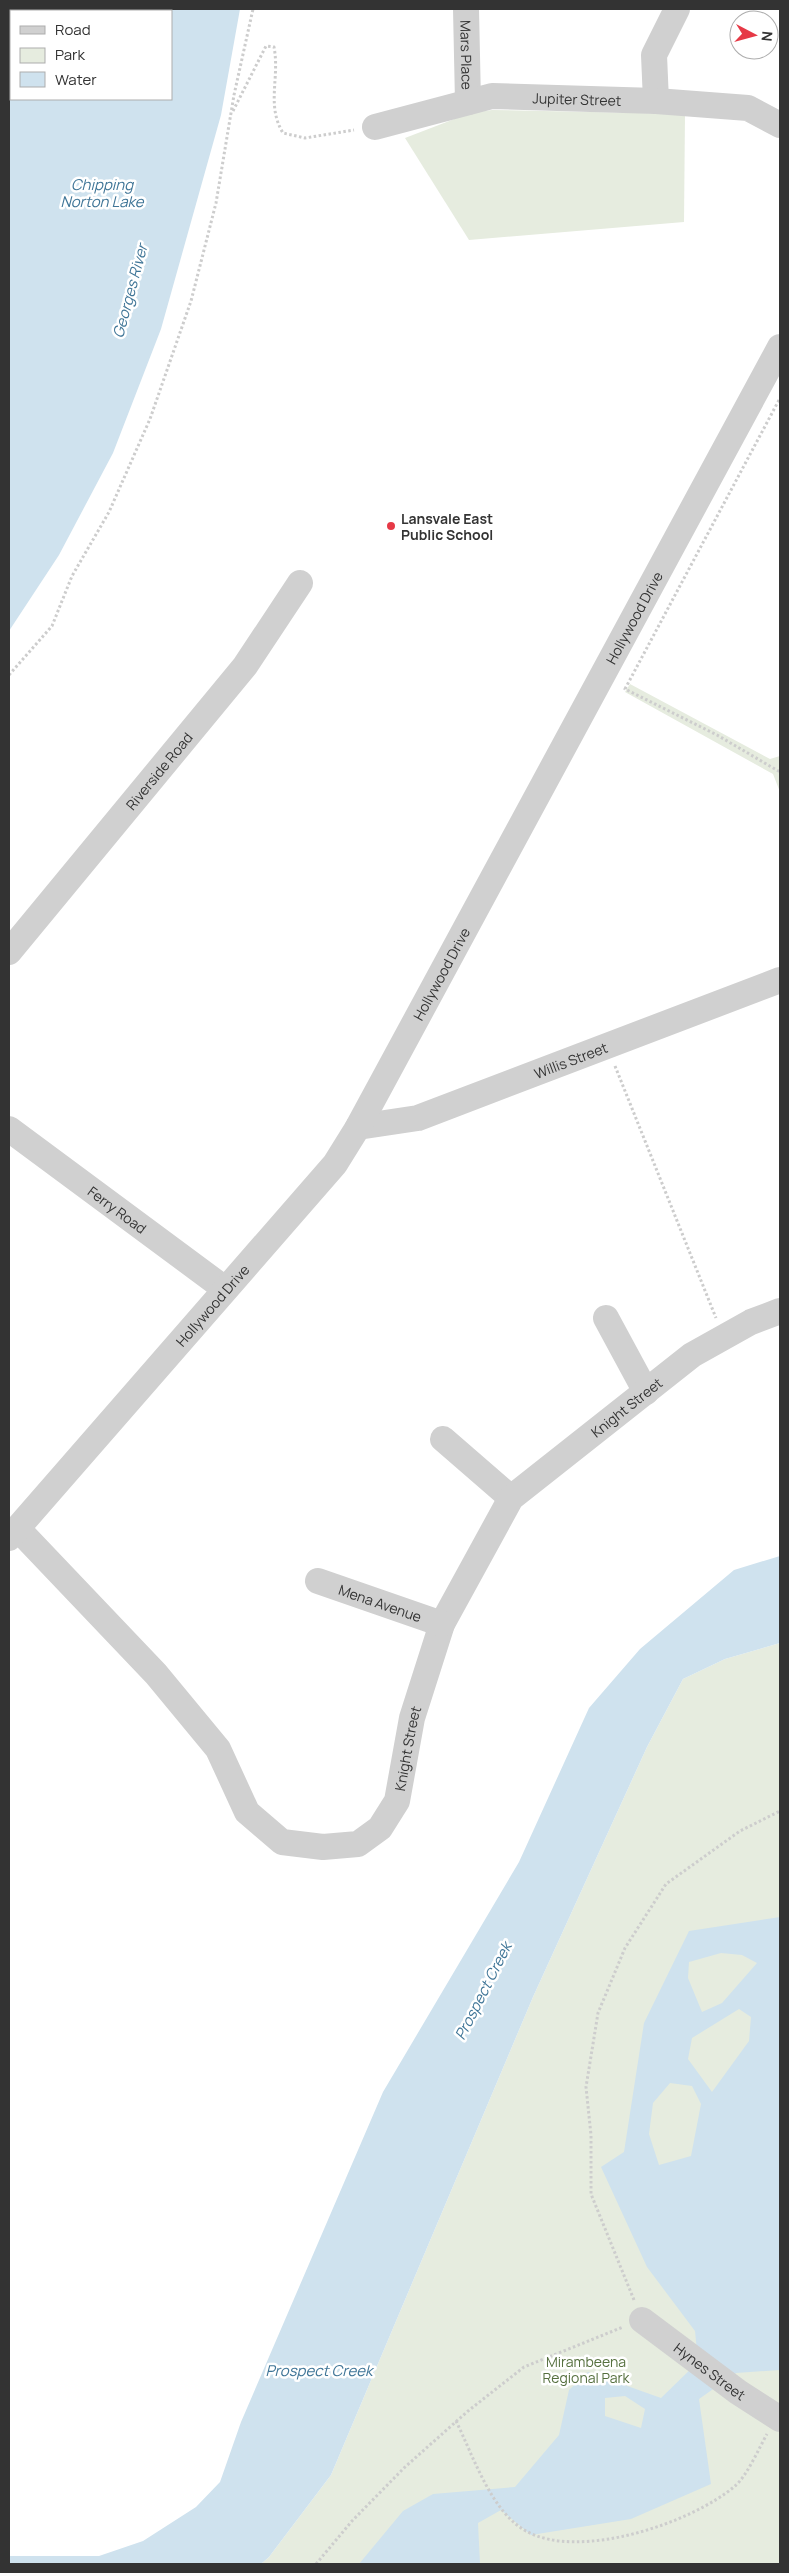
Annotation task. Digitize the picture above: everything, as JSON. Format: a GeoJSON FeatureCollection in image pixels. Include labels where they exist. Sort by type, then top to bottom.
{"type":"FeatureCollection","features":[{"type":"Feature","properties":{"kind":"street","name":"Mars Place"},"geometry":{"type":"LineString","coordinates":[[466,9],[468,102]]}},
{"type":"Feature","properties":{"kind":"street"},"geometry":{"type":"LineString","coordinates":[[656,101],[654,55],[677,9]]}},
{"type":"Feature","properties":{"kind":"street","name":"Jupiter Street"},"geometry":{"type":"LineString","coordinates":[[375,127],[492,96],[656,101],[748,108],[780,125]]}},
{"type":"Feature","properties":{"kind":"street","name":"Hollywood Drive"},"geometry":{"type":"LineString","coordinates":[[13,1533],[335,1164],[358,1127],[780,347]]}},
{"type":"Feature","properties":{"kind":"street","name":"Riverside Road"},"geometry":{"type":"LineString","coordinates":[[9,952],[245,666],[300,583]]}},
{"type":"Feature","properties":{"kind":"street","name":"Willis Street"},"geometry":{"type":"LineString","coordinates":[[358,1127],[418,1118],[780,980]]}},
{"type":"Feature","properties":{"kind":"street","name":"Ferry Road"},"geometry":{"type":"LineString","coordinates":[[9,1129],[225,1290]]}},
{"type":"Feature","properties":{"kind":"street","name":"Knight Street"},"geometry":{"type":"LineString","coordinates":[[13,1533],[156,1674],[218,1749],[247,1812],[282,1842],[323,1847],[358,1844],[380,1828],[397,1801],[412,1718],[442,1624],[511,1498],[692,1355],[751,1322],[780,1311]]}},
{"type":"Feature","properties":{"kind":"street"},"geometry":{"type":"LineString","coordinates":[[606,1318],[646,1392]]}},
{"type":"Feature","properties":{"kind":"street"},"geometry":{"type":"LineString","coordinates":[[443,1439],[511,1498]]}},
{"type":"Feature","properties":{"kind":"street","name":"Mena Avenue"},"geometry":{"type":"LineString","coordinates":[[318,1581],[442,1624]]}},
{"type":"Feature","properties":{"kind":"street","name":"Hynes Street"},"geometry":{"type":"LineString","coordinates":[[642,2320],[738,2392],[779,2418]]}},
{"type":"Feature","properties":{"kind":"path"},"geometry":{"type":"LineString","coordinates":[[9,675],[52,626],[72,576],[109,512],[150,419],[193,292],[216,203],[231,114],[253,9]]}},
{"type":"Feature","properties":{"kind":"path"},"geometry":{"type":"LineString","coordinates":[[231,114],[266,46],[274,47],[276,62],[275,120],[283,133],[305,138],[375,127]]}},
{"type":"Feature","properties":{"kind":"path"},"geometry":{"type":"LineString","coordinates":[[780,397],[625,689],[717,735],[780,772]]}},
{"type":"Feature","properties":{"kind":"path"},"geometry":{"type":"LineString","coordinates":[[607,1047],[724,1337]]}},
{"type":"Feature","properties":{"kind":"path"},"geometry":{"type":"LineString","coordinates":[[316,2564],[359,2514],[405,2467],[456,2421],[524,2366],[642,2320],[591,2194],[591,2135],[586,2087],[598,2013],[625,1948],[666,1884],[740,1831],[780,1811]]}},
{"type":"Feature","properties":{"kind":"path"},"geometry":{"type":"LineString","coordinates":[[456,2421],[500,2509],[525,2531],[549,2539],[584,2541],[634,2535],[712,2504],[737,2484],[779,2418]]}},
{"type":"Feature","properties":{"kind":"green space"},"geometry":{"type":"Polygon","coordinates":[[[492,110],[685,114],[684,222],[469,240],[405,138],[470,113],[492,110]]]}},
{"type":"Feature","properties":{"kind":"green space"},"geometry":{"type":"Polygon","coordinates":[[[630,684],[770,759],[780,756],[780,792],[773,774],[625,692],[630,684]]]}},
{"type":"Feature","properties":{"kind":"green space","name":"Mirambeena Regional Park"},"geometry":{"type":"Polygon","coordinates":[[[780,1643],[780,2564],[261,2564],[269,2557],[331,2475],[533,1997],[647,1747],[683,1679],[725,1659],[780,1643]]]}},
{"type":"Feature","properties":{"kind":"water","name":"Chipping Norton Lake"},"geometry":{"type":"Polygon","coordinates":[[[9,9],[240,9],[221,115],[161,329],[113,453],[59,555],[9,631],[9,9]]]}},
{"type":"Feature","properties":{"kind":"water","name":"Prospect Creek"},"geometry":{"type":"Polygon","coordinates":[[[780,1556],[780,1643],[725,1659],[683,1679],[647,1747],[533,1997],[331,2475],[269,2557],[261,2564],[9,2564],[9,2556],[99,2556],[143,2541],[196,2507],[220,2482],[241,2422],[383,2092],[519,1862],[589,1708],[640,1649],[734,1570],[780,1556]]]}},
{"type":"Feature","properties":{"kind":"water"},"geometry":{"type":"Polygon","coordinates":[[[780,1917],[780,2370],[736,2373],[699,2399],[711,2484],[631,2519],[531,2535],[501,2510],[478,2523],[480,2564],[359,2564],[403,2511],[433,2494],[515,2487],[559,2435],[569,2390],[588,2372],[661,2398],[698,2362],[695,2331],[647,2267],[601,2167],[624,2152],[644,2023],[689,1931],[780,1917]],[[721,1953],[689,1962],[688,1978],[702,2012],[722,2003],[757,1963],[742,1955],[721,1953]],[[739,2009],[692,2038],[688,2059],[712,2092],[749,2041],[751,2017],[739,2009]],[[670,2083],[653,2103],[649,2134],[659,2165],[691,2156],[701,2104],[692,2086],[670,2083]],[[625,2396],[605,2398],[605,2416],[641,2428],[645,2409],[625,2396]]]}},
{"type":"Feature","properties":{"kind":"place","name":"Lansvale East Public School"},"geometry":{"type":"Point","coordinates":[391,526]}},
{"type":"Feature","properties":{"kind":"water label","name":"Georges River"},"geometry":{"type":"Point","coordinates":[130,291]}}]}
